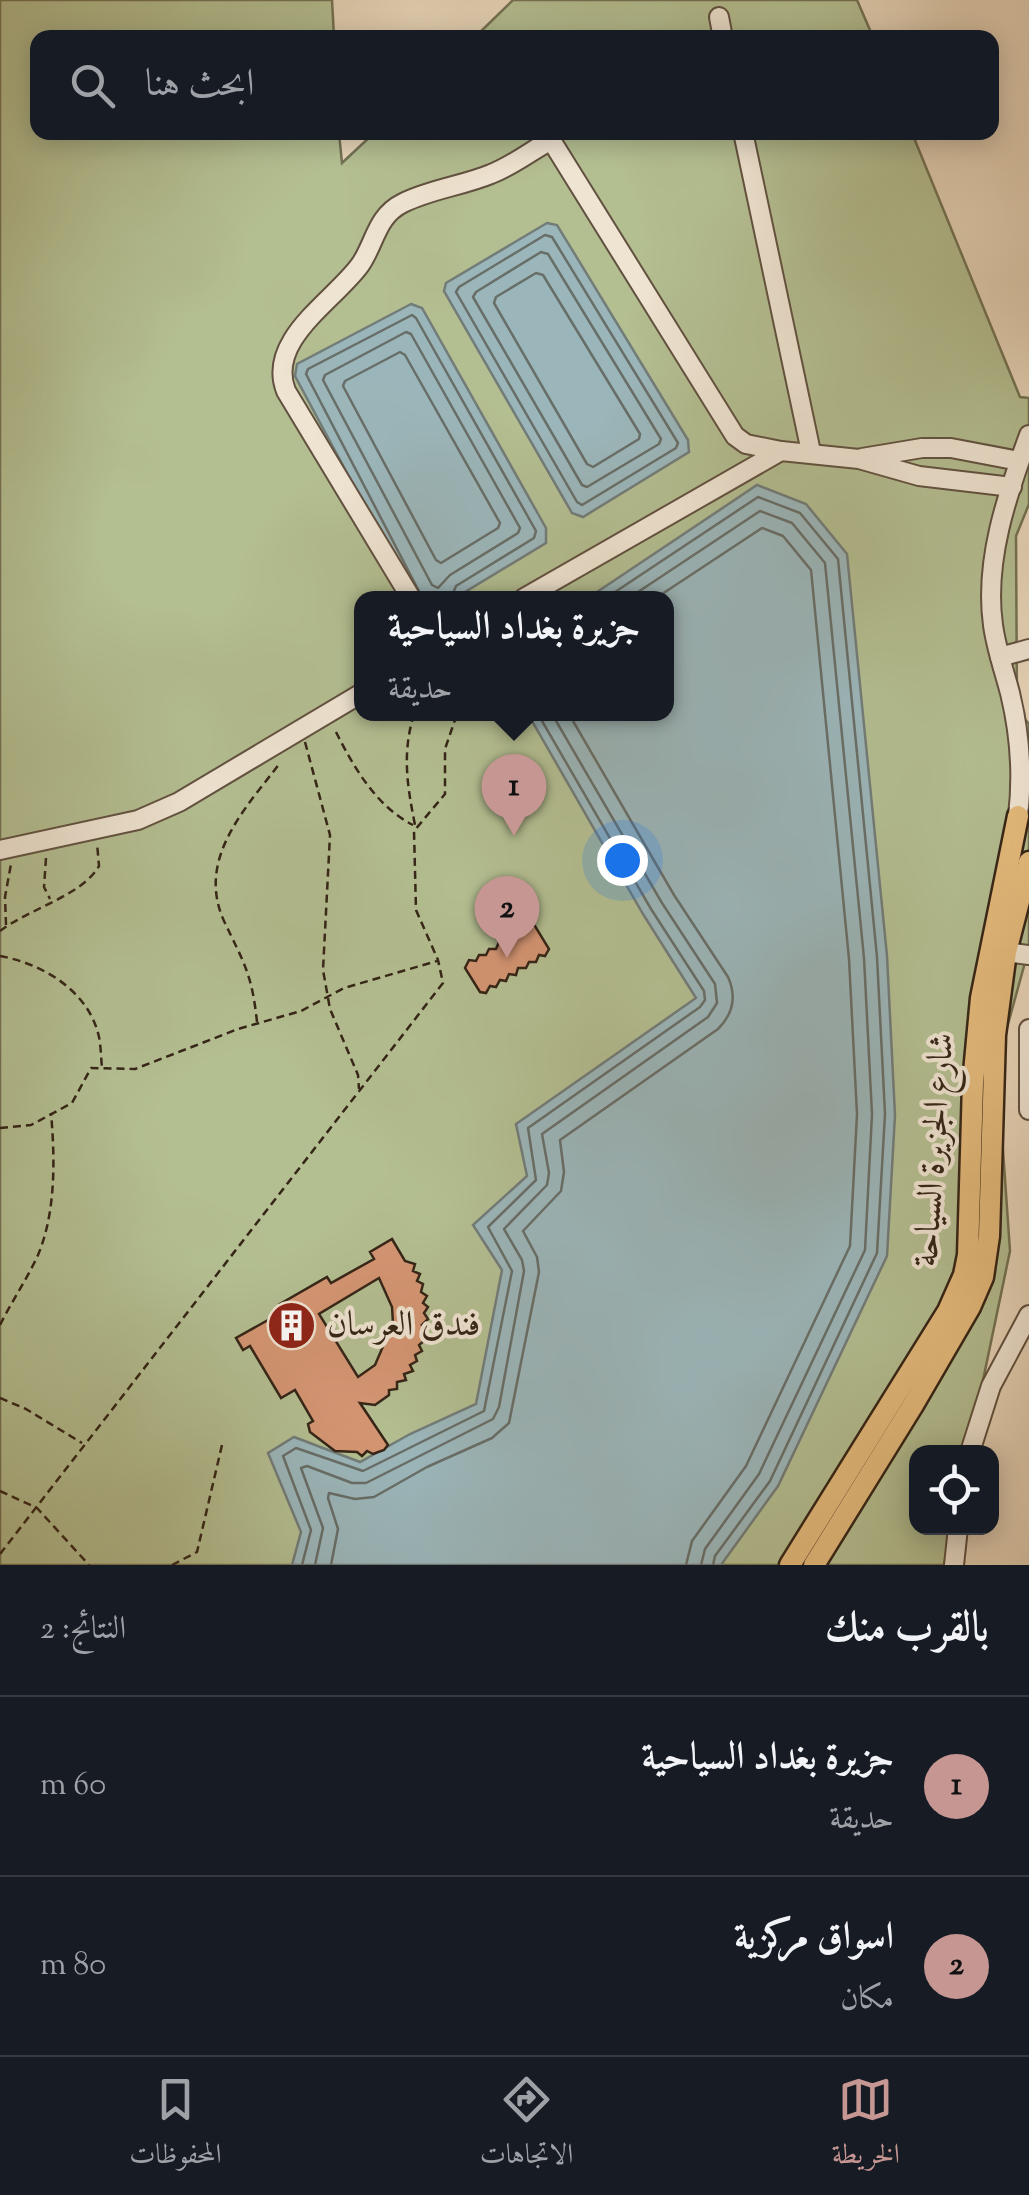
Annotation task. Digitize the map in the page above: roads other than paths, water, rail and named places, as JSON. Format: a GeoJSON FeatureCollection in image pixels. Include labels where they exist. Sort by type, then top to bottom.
{"type":"FeatureCollection","features":[{"type":"Feature","properties":{"kind":"main road"},"geometry":{"type":"LineString","coordinates":[[1022,809],[1029,836]]}},
{"type":"Feature","properties":{"kind":"main road","name":"شارع الجزيرة السياحة"},"geometry":{"type":"LineString","coordinates":[[790,1565],[948,1311],[964,1275],[980,998],[1022,809]]}},
{"type":"Feature","properties":{"kind":"main road","name":"شارع الجزيرة السياحة"},"geometry":{"type":"LineString","coordinates":[[814,1565],[942,1356],[983,1278],[990,1236],[995,1035],[1006,952],[1029,862]]}},
{"type":"Feature","properties":{"kind":"street"},"geometry":{"type":"LineString","coordinates":[[719,17],[721,30]]}},
{"type":"Feature","properties":{"kind":"street"},"geometry":{"type":"LineString","coordinates":[[406,591],[286,391],[281,378],[285,358],[297,333],[362,263],[381,221],[400,204],[493,174],[543,140]]}},
{"type":"Feature","properties":{"kind":"street"},"geometry":{"type":"LineString","coordinates":[[551,140],[735,436],[746,444],[780,451],[858,458],[919,476],[1012,487]]}},
{"type":"Feature","properties":{"kind":"street"},"geometry":{"type":"LineString","coordinates":[[745,140],[810,452]]}},
{"type":"Feature","properties":{"kind":"street","name":"شارع الجزيرة السياحة"},"geometry":{"type":"LineString","coordinates":[[1022,809],[1018,733],[991,612],[992,573],[1012,487],[1029,436]]}},
{"type":"Feature","properties":{"kind":"street"},"geometry":{"type":"LineString","coordinates":[[858,458],[922,448],[951,448],[1020,462]]}},
{"type":"Feature","properties":{"kind":"street"},"geometry":{"type":"LineString","coordinates":[[536,591],[780,451]]}},
{"type":"Feature","properties":{"kind":"street"},"geometry":{"type":"LineString","coordinates":[[1000,657],[1029,648]]}},
{"type":"Feature","properties":{"kind":"street"},"geometry":{"type":"LineString","coordinates":[[7,849],[138,820],[179,802],[354,697]]}},
{"type":"Feature","properties":{"kind":"street"},"geometry":{"type":"LineString","coordinates":[[1006,952],[1029,955]]}},
{"type":"Feature","properties":{"kind":"street"},"geometry":{"type":"LineString","coordinates":[[1029,1030],[1029,1110]]}},
{"type":"Feature","properties":{"kind":"street"},"geometry":{"type":"LineString","coordinates":[[972,1445],[992,1386],[1029,1315]]}},
{"type":"Feature","properties":{"kind":"street"},"geometry":{"type":"LineString","coordinates":[[954,1565],[957,1535]]}},
{"type":"Feature","properties":{"kind":"water"},"geometry":{"type":"Polygon","coordinates":[[[547,223],[557,225],[688,440],[689,452],[583,517],[572,513],[444,291],[446,283],[547,223]]]}},
{"type":"Feature","properties":{"kind":"water"},"geometry":{"type":"Polygon","coordinates":[[[411,304],[422,308],[546,528],[546,543],[467,591],[410,591],[295,376],[297,364],[411,304]]]}},
{"type":"Feature","properties":{"kind":"water"},"geometry":{"type":"Polygon","coordinates":[[[757,485],[806,504],[847,554],[887,956],[895,1115],[887,1256],[778,1486],[721,1565],[292,1565],[301,1532],[268,1453],[294,1437],[360,1462],[476,1404],[502,1270],[473,1225],[527,1176],[516,1124],[696,998],[532,721],[674,721],[674,591],[598,591],[757,485]]]}},
{"type":"Feature","properties":{"kind":"place","name":"جزيرة بغداد السياحية"},"geometry":{"type":"Point","coordinates":[514,836]}},
{"type":"Feature","properties":{"kind":"place","name":"اسواق مركزية"},"geometry":{"type":"Point","coordinates":[507,958]}},
{"type":"Feature","properties":{"kind":"place","name":"فندق العرسان"},"geometry":{"type":"Point","coordinates":[292,1326]}}]}
